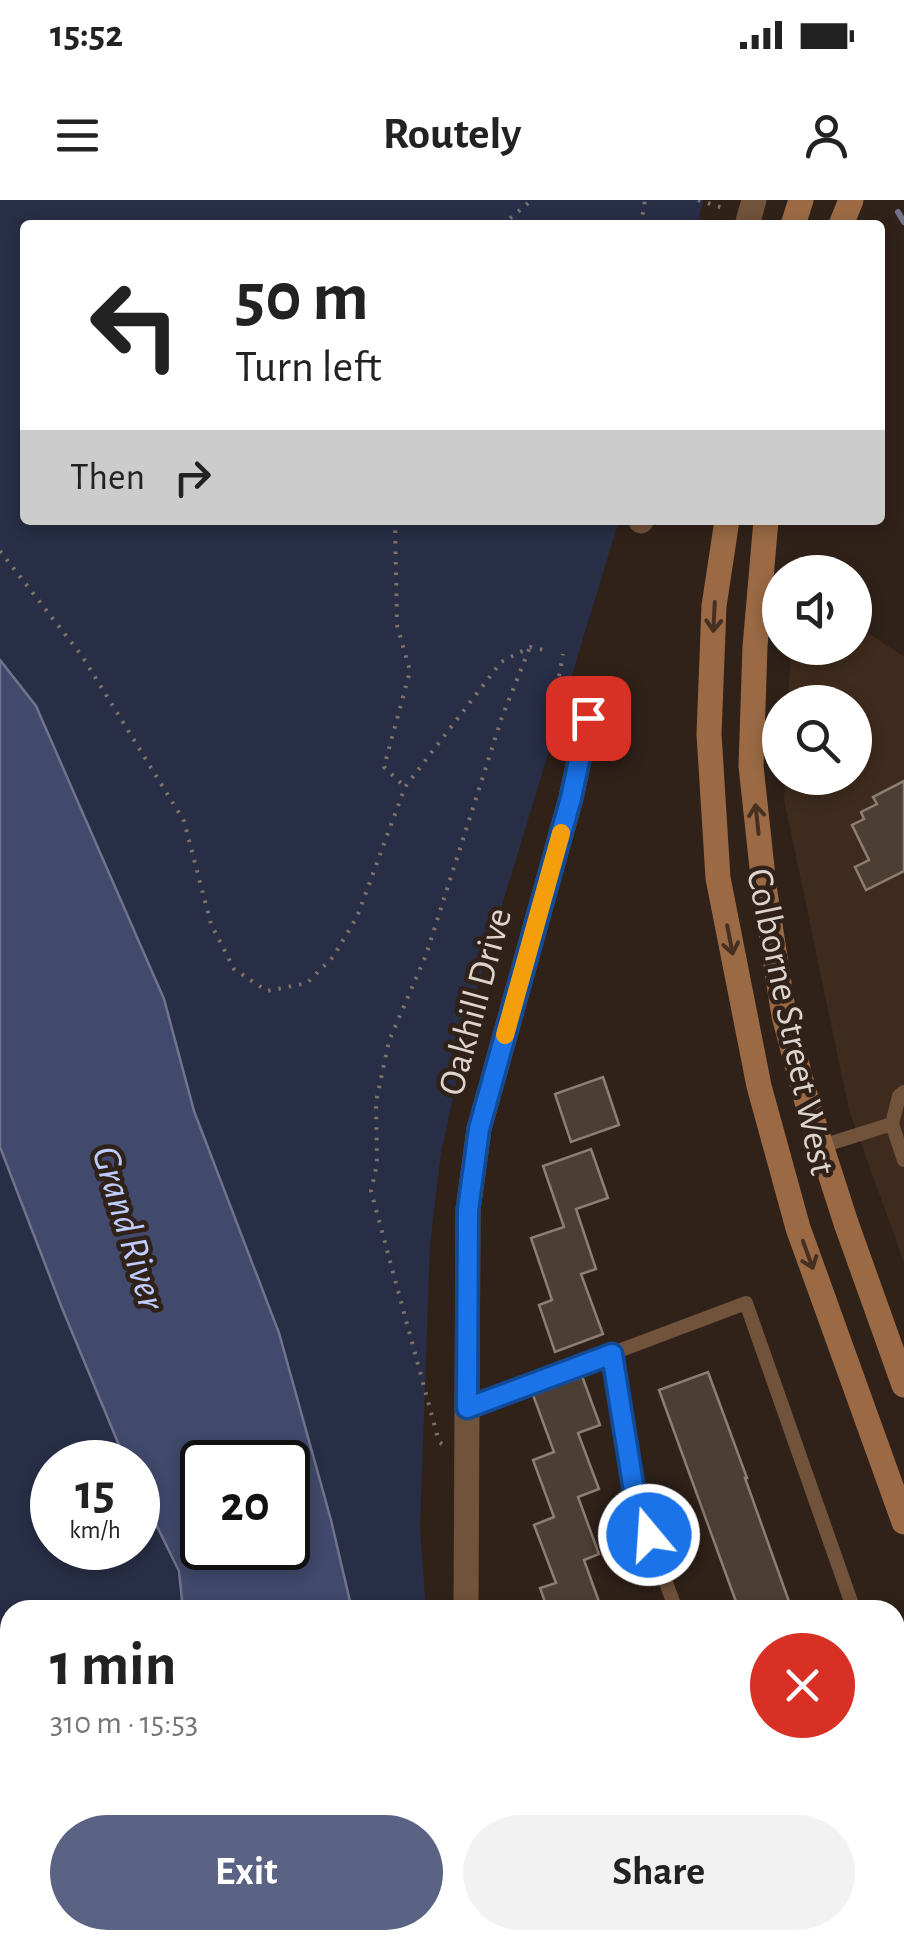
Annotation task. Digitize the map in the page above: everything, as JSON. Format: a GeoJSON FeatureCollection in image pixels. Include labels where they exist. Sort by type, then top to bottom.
{"type":"FeatureCollection","features":[{"type":"Feature","properties":{"kind":"main road","name":"Colborne Street West"},"geometry":{"type":"LineString","coordinates":[[726,525],[714,606],[710,734],[718,878],[759,1086],[798,1228],[904,1522]]}},
{"type":"Feature","properties":{"kind":"main road","name":"Colborne Street West"},"geometry":{"type":"LineString","coordinates":[[766,525],[755,647],[751,766],[784,1016],[822,1146],[904,1385]]}},
{"type":"Feature","properties":{"kind":"street","name":"Oakhill Drive"},"geometry":{"type":"LineString","coordinates":[[466,1600],[468,1210],[479,1129],[571,798],[588,718]]}},
{"type":"Feature","properties":{"kind":"lane"},"geometry":{"type":"LineString","coordinates":[[904,1092],[899,1096],[892,1124],[904,1160]]}},
{"type":"Feature","properties":{"kind":"lane"},"geometry":{"type":"LineString","coordinates":[[822,1146],[892,1124]]}},
{"type":"Feature","properties":{"kind":"lane"},"geometry":{"type":"LineString","coordinates":[[467,1408],[746,1304],[850,1600]]}},
{"type":"Feature","properties":{"kind":"lane"},"geometry":{"type":"LineString","coordinates":[[612,1354],[635,1497],[672,1600]]}},
{"type":"Feature","properties":{"kind":"path"},"geometry":{"type":"LineString","coordinates":[[508,220],[532,200]]}},
{"type":"Feature","properties":{"kind":"path"},"geometry":{"type":"LineString","coordinates":[[698,200],[722,208],[724,200]]}},
{"type":"Feature","properties":{"kind":"path"},"geometry":{"type":"LineString","coordinates":[[395,525],[398,624],[410,672],[384,767],[404,786]]}},
{"type":"Feature","properties":{"kind":"path"},"geometry":{"type":"LineString","coordinates":[[0,550],[82,656],[184,821],[212,924],[234,969],[267,991],[307,984],[332,957],[357,917],[404,786],[501,662],[530,647],[544,650]]}},
{"type":"Feature","properties":{"kind":"path"},"geometry":{"type":"LineString","coordinates":[[467,1456],[439,1442],[371,1191],[377,1164],[376,1102],[389,1041],[426,955],[502,717],[530,647]]}},
{"type":"Feature","properties":{"kind":"shaded area"},"geometry":{"type":"Polygon","coordinates":[[[0,200],[703,200],[699,220],[20,220],[20,525],[617,525],[476,991],[441,1153],[430,1245],[420,1528],[425,1600],[348,1600],[310,1480],[310,1440],[298,1440],[194,1111],[164,999],[36,706],[0,660],[0,200]]]}},
{"type":"Feature","properties":{"kind":"shaded area"},"geometry":{"type":"Polygon","coordinates":[[[872,635],[904,657],[904,1262],[849,1110],[784,799],[784,795],[872,795],[872,685],[789,685],[790,665],[872,665],[872,635]]]}},
{"type":"Feature","properties":{"kind":"shaded area"},"geometry":{"type":"Polygon","coordinates":[[[0,1147],[117,1440],[30,1440],[30,1570],[160,1570],[160,1533],[179,1571],[182,1600],[0,1600],[0,1147]]]}},
{"type":"Feature","properties":{"kind":"water","name":"Grand River"},"geometry":{"type":"Polygon","coordinates":[[[0,660],[36,706],[164,999],[194,1111],[279,1333],[309,1440],[180,1440],[180,1570],[310,1570],[310,1444],[350,1600],[182,1600],[179,1571],[160,1533],[160,1440],[117,1440],[0,1147],[0,660]]]}},
{"type":"Feature","properties":{"kind":"building"},"geometry":{"type":"Polygon","coordinates":[[[904,781],[904,871],[866,890],[855,867],[869,860],[852,825],[864,819],[861,812],[877,804],[873,797],[904,781]]]}},
{"type":"Feature","properties":{"kind":"building"},"geometry":{"type":"Polygon","coordinates":[[[603,1077],[619,1125],[571,1142],[555,1094],[603,1077]]]}},
{"type":"Feature","properties":{"kind":"building"},"geometry":{"type":"Polygon","coordinates":[[[591,1149],[608,1198],[576,1209],[596,1269],[581,1274],[603,1334],[555,1352],[539,1305],[552,1300],[531,1238],[564,1227],[543,1166],[591,1149]]]}},
{"type":"Feature","properties":{"kind":"building"},"geometry":{"type":"Polygon","coordinates":[[[708,1372],[788,1600],[735,1600],[659,1390],[708,1372]]]}},
{"type":"Feature","properties":{"kind":"building"},"geometry":{"type":"Polygon","coordinates":[[[582,1376],[600,1425],[578,1433],[599,1489],[578,1497],[599,1554],[584,1560],[598,1600],[544,1600],[540,1588],[556,1583],[534,1525],[554,1517],[533,1460],[554,1452],[533,1395],[582,1376]]]}},
{"type":"Feature","properties":{"kind":"waterway"},"geometry":{"type":"LineString","coordinates":[[898,212],[904,222]]}},
{"type":"Feature","properties":{"kind":"slow traffic"},"geometry":{"type":"LineString","coordinates":[[505,1035],[561,833]]}},
{"type":"Feature","properties":{"kind":"route"},"geometry":{"type":"LineString","coordinates":[[588,718],[571,798],[479,1129],[468,1210],[467,1408],[612,1354],[635,1497],[649,1535]]}}]}
